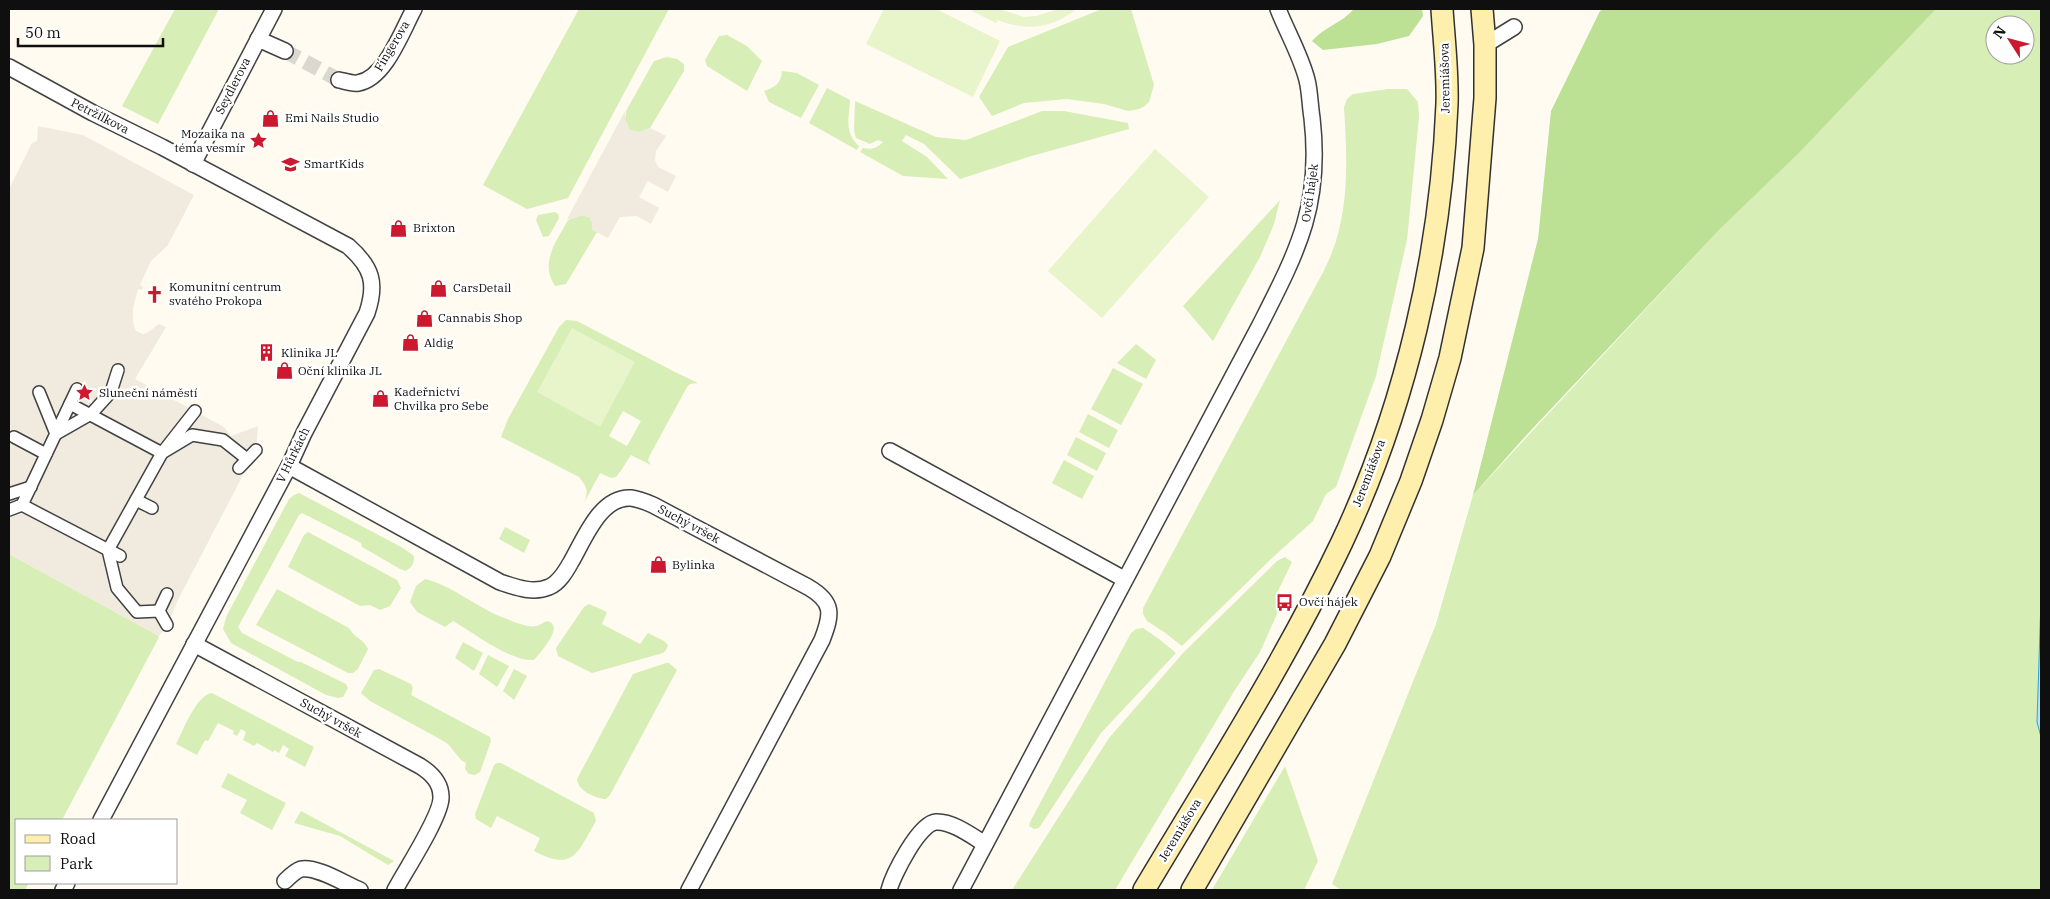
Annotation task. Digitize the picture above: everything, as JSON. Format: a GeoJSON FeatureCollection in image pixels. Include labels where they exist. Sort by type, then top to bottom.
{"type":"FeatureCollection","features":[{"type":"Feature","properties":{"kind":"main road","name":"Jeremiášova"},"geometry":{"type":"LineString","coordinates":[[1144,890],[1243,724],[1308,609],[1342,541],[1391,415],[1421,305],[1441,183],[1447,102],[1442,9]]}},
{"type":"Feature","properties":{"kind":"main road"},"geometry":{"type":"LineString","coordinates":[[1192,890],[1335,644],[1380,556],[1411,481],[1432,420],[1450,358],[1473,248],[1484,110],[1485,45],[1482,9]]}},
{"type":"Feature","properties":{"kind":"street","name":"Seydlerova"},"geometry":{"type":"LineString","coordinates":[[193,164],[274,9]]}},
{"type":"Feature","properties":{"kind":"street","name":"Fingerova"},"geometry":{"type":"LineString","coordinates":[[339,80],[357,84],[372,78],[383,67],[414,9]]}},
{"type":"Feature","properties":{"kind":"street","name":"Ovčí hájek"},"geometry":{"type":"LineString","coordinates":[[961,890],[1286,275],[1306,222],[1312,194],[1315,155],[1307,80],[1278,9]]}},
{"type":"Feature","properties":{"kind":"street"},"geometry":{"type":"LineString","coordinates":[[1485,45],[1514,27]]}},
{"type":"Feature","properties":{"kind":"street"},"geometry":{"type":"LineString","coordinates":[[258,39],[285,51]]}},
{"type":"Feature","properties":{"kind":"street","name":"Petržílkova"},"geometry":{"type":"LineString","coordinates":[[9,67],[93,114],[193,164]]}},
{"type":"Feature","properties":{"kind":"street","name":"V Hůrkách"},"geometry":{"type":"LineString","coordinates":[[103,819],[289,466],[304,433],[368,313],[372,300],[373,286],[371,275],[358,255],[348,246],[193,164]]}},
{"type":"Feature","properties":{"kind":"street"},"geometry":{"type":"LineString","coordinates":[[56,434],[91,414],[111,392],[118,370]]}},
{"type":"Feature","properties":{"kind":"street"},"geometry":{"type":"LineString","coordinates":[[9,510],[22,505],[78,389]]}},
{"type":"Feature","properties":{"kind":"street"},"geometry":{"type":"LineString","coordinates":[[40,392],[56,434]]}},
{"type":"Feature","properties":{"kind":"street"},"geometry":{"type":"LineString","coordinates":[[70,404],[162,453]]}},
{"type":"Feature","properties":{"kind":"street"},"geometry":{"type":"LineString","coordinates":[[159,611],[137,612],[117,588],[108,550],[162,453],[195,411]]}},
{"type":"Feature","properties":{"kind":"street"},"geometry":{"type":"LineString","coordinates":[[162,453],[192,435],[223,440],[243,464],[256,450]]}},
{"type":"Feature","properties":{"kind":"street"},"geometry":{"type":"LineString","coordinates":[[14,437],[46,454]]}},
{"type":"Feature","properties":{"kind":"street"},"geometry":{"type":"LineString","coordinates":[[890,451],[1124,579]]}},
{"type":"Feature","properties":{"kind":"street","name":"Suchý vršek"},"geometry":{"type":"LineString","coordinates":[[289,466],[500,582],[514,587],[540,590],[551,587],[568,568],[602,512],[614,502],[631,498],[653,505],[808,587],[823,597],[827,603],[829,622],[822,640],[688,890]]}},
{"type":"Feature","properties":{"kind":"street"},"geometry":{"type":"LineString","coordinates":[[9,494],[30,486]]}},
{"type":"Feature","properties":{"kind":"street"},"geometry":{"type":"LineString","coordinates":[[136,500],[152,508]]}},
{"type":"Feature","properties":{"kind":"street"},"geometry":{"type":"LineString","coordinates":[[22,505],[120,556]]}},
{"type":"Feature","properties":{"kind":"street"},"geometry":{"type":"LineString","coordinates":[[159,611],[167,594]]}},
{"type":"Feature","properties":{"kind":"street"},"geometry":{"type":"LineString","coordinates":[[159,611],[167,625]]}},
{"type":"Feature","properties":{"kind":"street","name":"Suchý vršek"},"geometry":{"type":"LineString","coordinates":[[194,644],[429,772],[436,781],[441,795],[438,812],[395,890]]}},
{"type":"Feature","properties":{"kind":"street"},"geometry":{"type":"LineString","coordinates":[[888,890],[915,838],[928,824],[935,822],[944,823],[985,844]]}},
{"type":"Feature","properties":{"kind":"street"},"geometry":{"type":"LineString","coordinates":[[286,880],[300,869],[312,870],[360,890]]}},
{"type":"Feature","properties":{"kind":"green space"},"geometry":{"type":"Polygon","coordinates":[[[175,9],[219,9],[158,124],[122,106],[175,9]]]}},
{"type":"Feature","properties":{"kind":"green space"},"geometry":{"type":"Polygon","coordinates":[[[579,9],[669,9],[568,198],[527,209],[483,185],[579,9]]]}},
{"type":"Feature","properties":{"kind":"green space"},"geometry":{"type":"Polygon","coordinates":[[[884,9],[936,9],[1000,41],[973,97],[866,44],[884,9]]]}},
{"type":"Feature","properties":{"kind":"green space"},"geometry":{"type":"Polygon","coordinates":[[[968,9],[999,9],[1024,17],[1036,16],[1058,9],[1076,9],[1058,21],[1028,27],[1008,24],[998,20],[996,23],[968,9]]]}},
{"type":"Feature","properties":{"kind":"green space"},"geometry":{"type":"Polygon","coordinates":[[[1102,9],[1131,9],[1154,85],[1149,102],[1145,106],[1128,111],[1104,104],[1067,99],[1024,103],[992,116],[979,97],[1008,47],[1102,9]]]}},
{"type":"Feature","properties":{"kind":"green space"},"geometry":{"type":"Polygon","coordinates":[[[1354,9],[1422,9],[1423,16],[1409,36],[1377,44],[1323,50],[1312,41],[1354,9]]]}},
{"type":"Feature","properties":{"kind":"green space"},"geometry":{"type":"Polygon","coordinates":[[[1604,9],[1936,9],[1800,152],[1720,229],[1522,440],[1473,495],[1538,239],[1551,111],[1600,11],[1604,9]]]}},
{"type":"Feature","properties":{"kind":"green space"},"geometry":{"type":"Polygon","coordinates":[[[1936,9],[2041,9],[2041,599],[2037,722],[2041,737],[2041,890],[1341,890],[1332,884],[1436,624],[1473,495],[1720,229],[1800,152],[1936,9]]]}},
{"type":"Feature","properties":{"kind":"green space"},"geometry":{"type":"Polygon","coordinates":[[[727,35],[747,46],[762,61],[747,91],[707,66],[705,60],[719,36],[727,35]]]}},
{"type":"Feature","properties":{"kind":"green space"},"geometry":{"type":"Polygon","coordinates":[[[667,57],[677,59],[684,64],[684,71],[650,128],[639,132],[630,130],[625,120],[626,111],[654,61],[667,57]]]}},
{"type":"Feature","properties":{"kind":"green space"},"geometry":{"type":"Polygon","coordinates":[[[782,71],[797,73],[819,85],[801,118],[769,102],[764,91],[777,84],[782,71]]]}},
{"type":"Feature","properties":{"kind":"green space"},"geometry":{"type":"Polygon","coordinates":[[[827,88],[850,100],[849,130],[854,141],[859,146],[857,150],[809,123],[827,88]]]}},
{"type":"Feature","properties":{"kind":"green space"},"geometry":{"type":"Polygon","coordinates":[[[1388,89],[1407,89],[1418,102],[1419,117],[1407,240],[1376,376],[1336,487],[1326,494],[1313,521],[1272,558],[1182,646],[1147,621],[1143,614],[1143,608],[1331,255],[1341,219],[1346,182],[1344,107],[1347,99],[1353,94],[1388,89]]]}},
{"type":"Feature","properties":{"kind":"green space"},"geometry":{"type":"Polygon","coordinates":[[[855,101],[936,137],[966,140],[1042,111],[1064,111],[1128,123],[1129,129],[1028,157],[960,179],[924,144],[906,135],[902,141],[927,157],[948,179],[903,176],[860,152],[863,148],[874,148],[883,142],[878,140],[870,144],[856,138],[854,131],[855,101]]]}},
{"type":"Feature","properties":{"kind":"green space"},"geometry":{"type":"Polygon","coordinates":[[[1155,149],[1209,197],[1102,318],[1048,271],[1155,149]]]}},
{"type":"Feature","properties":{"kind":"green space"},"geometry":{"type":"Polygon","coordinates":[[[1280,200],[1274,224],[1260,257],[1213,341],[1183,306],[1280,200]]]}},
{"type":"Feature","properties":{"kind":"green space"},"geometry":{"type":"Polygon","coordinates":[[[555,212],[559,218],[549,236],[543,237],[536,220],[538,215],[555,212]]]}},
{"type":"Feature","properties":{"kind":"green space"},"geometry":{"type":"Polygon","coordinates":[[[582,215],[589,217],[592,222],[592,230],[597,232],[566,284],[555,286],[549,269],[551,252],[568,220],[582,215]]]}},
{"type":"Feature","properties":{"kind":"green space"},"geometry":{"type":"Polygon","coordinates":[[[566,320],[577,321],[698,383],[690,384],[687,387],[650,455],[648,460],[651,465],[631,455],[616,477],[611,478],[600,473],[584,503],[586,489],[579,477],[501,437],[508,419],[559,327],[566,320]],[[623,411],[609,436],[627,446],[641,421],[623,411]]]}},
{"type":"Feature","properties":{"kind":"green space"},"geometry":{"type":"Polygon","coordinates":[[[572,328],[635,362],[600,427],[537,392],[572,328]]]}},
{"type":"Feature","properties":{"kind":"green space"},"geometry":{"type":"Polygon","coordinates":[[[1136,344],[1156,360],[1146,379],[1117,363],[1136,344]]]}},
{"type":"Feature","properties":{"kind":"green space"},"geometry":{"type":"Polygon","coordinates":[[[1113,368],[1143,384],[1121,425],[1091,409],[1113,368]]]}},
{"type":"Feature","properties":{"kind":"green space"},"geometry":{"type":"Polygon","coordinates":[[[1088,414],[1118,430],[1109,448],[1079,432],[1088,414]]]}},
{"type":"Feature","properties":{"kind":"green space"},"geometry":{"type":"Polygon","coordinates":[[[1076,437],[1106,453],[1097,471],[1067,455],[1076,437]]]}},
{"type":"Feature","properties":{"kind":"green space"},"geometry":{"type":"Polygon","coordinates":[[[1064,460],[1094,476],[1082,499],[1052,483],[1064,460]]]}},
{"type":"Feature","properties":{"kind":"green space"},"geometry":{"type":"Polygon","coordinates":[[[299,493],[403,548],[414,556],[410,568],[406,571],[400,569],[362,547],[361,543],[302,513],[299,515],[238,627],[242,633],[346,684],[348,688],[343,697],[338,698],[326,695],[231,643],[223,629],[226,617],[289,499],[299,493]]]}},
{"type":"Feature","properties":{"kind":"green space"},"geometry":{"type":"Polygon","coordinates":[[[505,527],[530,540],[524,553],[499,539],[505,527]]]}},
{"type":"Feature","properties":{"kind":"green space"},"geometry":{"type":"Polygon","coordinates":[[[308,532],[397,580],[401,588],[390,606],[380,610],[370,605],[360,606],[288,567],[304,535],[308,532]]]}},
{"type":"Feature","properties":{"kind":"green space"},"geometry":{"type":"Polygon","coordinates":[[[9,554],[159,636],[63,819],[15,819],[15,884],[28,884],[25,890],[9,890],[9,554]]]}},
{"type":"Feature","properties":{"kind":"green space"},"geometry":{"type":"Polygon","coordinates":[[[1285,557],[1292,562],[1275,597],[1282,603],[1260,652],[1233,693],[1115,890],[1012,890],[1109,738],[1184,652],[1277,561],[1285,557]]]}},
{"type":"Feature","properties":{"kind":"green space"},"geometry":{"type":"Polygon","coordinates":[[[425,579],[446,587],[496,615],[518,623],[537,626],[549,622],[553,625],[553,633],[534,660],[524,659],[503,651],[453,621],[445,627],[417,612],[410,602],[416,586],[425,579]]]}},
{"type":"Feature","properties":{"kind":"green space"},"geometry":{"type":"Polygon","coordinates":[[[277,589],[349,628],[368,649],[358,669],[353,673],[348,673],[256,625],[277,589]]]}},
{"type":"Feature","properties":{"kind":"green space"},"geometry":{"type":"Polygon","coordinates":[[[589,604],[607,612],[602,624],[640,644],[648,633],[664,641],[668,645],[666,650],[663,653],[592,673],[558,656],[556,648],[584,607],[589,604]]]}},
{"type":"Feature","properties":{"kind":"green space"},"geometry":{"type":"Polygon","coordinates":[[[1143,628],[1176,653],[1101,733],[1039,828],[1034,829],[1029,826],[1030,822],[1131,633],[1136,629],[1143,628]]]}},
{"type":"Feature","properties":{"kind":"green space"},"geometry":{"type":"Polygon","coordinates":[[[463,642],[483,653],[474,671],[455,658],[463,642]]]}},
{"type":"Feature","properties":{"kind":"green space"},"geometry":{"type":"Polygon","coordinates":[[[488,655],[509,666],[497,687],[479,674],[488,655]]]}},
{"type":"Feature","properties":{"kind":"green space"},"geometry":{"type":"Polygon","coordinates":[[[669,663],[677,670],[610,795],[606,799],[588,793],[580,787],[577,779],[633,674],[669,663]]]}},
{"type":"Feature","properties":{"kind":"green space"},"geometry":{"type":"Polygon","coordinates":[[[379,669],[411,684],[413,688],[411,695],[490,737],[491,741],[480,772],[475,775],[469,774],[465,769],[466,763],[461,760],[448,744],[370,701],[361,693],[374,670],[379,669]]]}},
{"type":"Feature","properties":{"kind":"green space"},"geometry":{"type":"Polygon","coordinates":[[[514,669],[527,676],[514,700],[503,691],[514,669]]]}},
{"type":"Feature","properties":{"kind":"green space"},"geometry":{"type":"Polygon","coordinates":[[[212,693],[314,747],[305,767],[285,756],[289,749],[283,745],[279,753],[274,750],[273,752],[257,743],[254,746],[243,740],[246,732],[241,729],[237,736],[233,734],[234,731],[218,723],[208,741],[205,740],[197,755],[176,744],[195,707],[206,695],[212,693]]]}},
{"type":"Feature","properties":{"kind":"green space"},"geometry":{"type":"Polygon","coordinates":[[[501,763],[594,813],[596,821],[579,850],[573,856],[558,860],[534,851],[540,838],[497,816],[491,828],[476,819],[475,814],[494,765],[501,763]]]}},
{"type":"Feature","properties":{"kind":"green space"},"geometry":{"type":"Polygon","coordinates":[[[1285,766],[1318,861],[1304,890],[1212,890],[1285,766]]]}},
{"type":"Feature","properties":{"kind":"green space"},"geometry":{"type":"Polygon","coordinates":[[[228,773],[286,803],[272,830],[240,813],[247,800],[221,787],[228,773]]]}},
{"type":"Feature","properties":{"kind":"green space"},"geometry":{"type":"Polygon","coordinates":[[[301,811],[394,861],[388,865],[340,836],[294,823],[301,811]]]}},
{"type":"Feature","properties":{"kind":"shaded area"},"geometry":{"type":"Polygon","coordinates":[[[625,111],[625,120],[630,130],[639,132],[650,128],[666,136],[656,151],[655,160],[658,167],[676,176],[668,192],[648,181],[639,197],[659,208],[651,224],[637,216],[620,217],[608,238],[592,230],[592,222],[589,217],[582,215],[573,219],[567,219],[625,111]]]}},
{"type":"Feature","properties":{"kind":"shaded area","name":"Sluneční náměstí"},"geometry":{"type":"Polygon","coordinates":[[[38,126],[83,135],[194,195],[168,245],[151,261],[140,285],[143,287],[142,290],[138,289],[133,308],[133,322],[136,331],[143,334],[147,333],[159,324],[166,327],[135,379],[224,427],[231,436],[258,426],[256,450],[178,600],[167,625],[159,636],[9,554],[9,189],[32,143],[37,141],[38,126]]]}},
{"type":"Feature","properties":{"kind":"water"},"geometry":{"type":"Polygon","coordinates":[[[2041,599],[2041,737],[2037,722],[2041,599]]]}},
{"type":"Feature","properties":{"kind":"tunnel"},"geometry":{"type":"LineString","coordinates":[[285,51],[339,80]]}},
{"type":"Feature","properties":{"kind":"place","name":"Emi Nails Studio"},"geometry":{"type":"Point","coordinates":[271,118]}},
{"type":"Feature","properties":{"kind":"place","name":"Mozaika na téma vesmír"},"geometry":{"type":"Point","coordinates":[259,141]}},
{"type":"Feature","properties":{"kind":"place","name":"SmartKids"},"geometry":{"type":"Point","coordinates":[290,164]}},
{"type":"Feature","properties":{"kind":"place","name":"Brixton"},"geometry":{"type":"Point","coordinates":[399,228]}},
{"type":"Feature","properties":{"kind":"place","name":"CarsDetail"},"geometry":{"type":"Point","coordinates":[439,288]}},
{"type":"Feature","properties":{"kind":"place","name":"Komunitní centrum svatého Prokopa"},"geometry":{"type":"Point","coordinates":[155,294]}},
{"type":"Feature","properties":{"kind":"place","name":"Cannabis Shop"},"geometry":{"type":"Point","coordinates":[424,318]}},
{"type":"Feature","properties":{"kind":"place","name":"Aldig"},"geometry":{"type":"Point","coordinates":[410,343]}},
{"type":"Feature","properties":{"kind":"place","name":"Klinika JL"},"geometry":{"type":"Point","coordinates":[267,353]}},
{"type":"Feature","properties":{"kind":"place","name":"Oční klinika JL"},"geometry":{"type":"Point","coordinates":[284,371]}},
{"type":"Feature","properties":{"kind":"place","name":"Sluneční náměstí"},"geometry":{"type":"Point","coordinates":[85,393]}},
{"type":"Feature","properties":{"kind":"place","name":"Kadeřnictví Chvilka pro Sebe"},"geometry":{"type":"Point","coordinates":[380,399]}},
{"type":"Feature","properties":{"kind":"place","name":"Bylinka"},"geometry":{"type":"Point","coordinates":[658,565]}},
{"type":"Feature","properties":{"kind":"place","name":"Ovčí hájek"},"geometry":{"type":"Point","coordinates":[1285,602]}}]}
